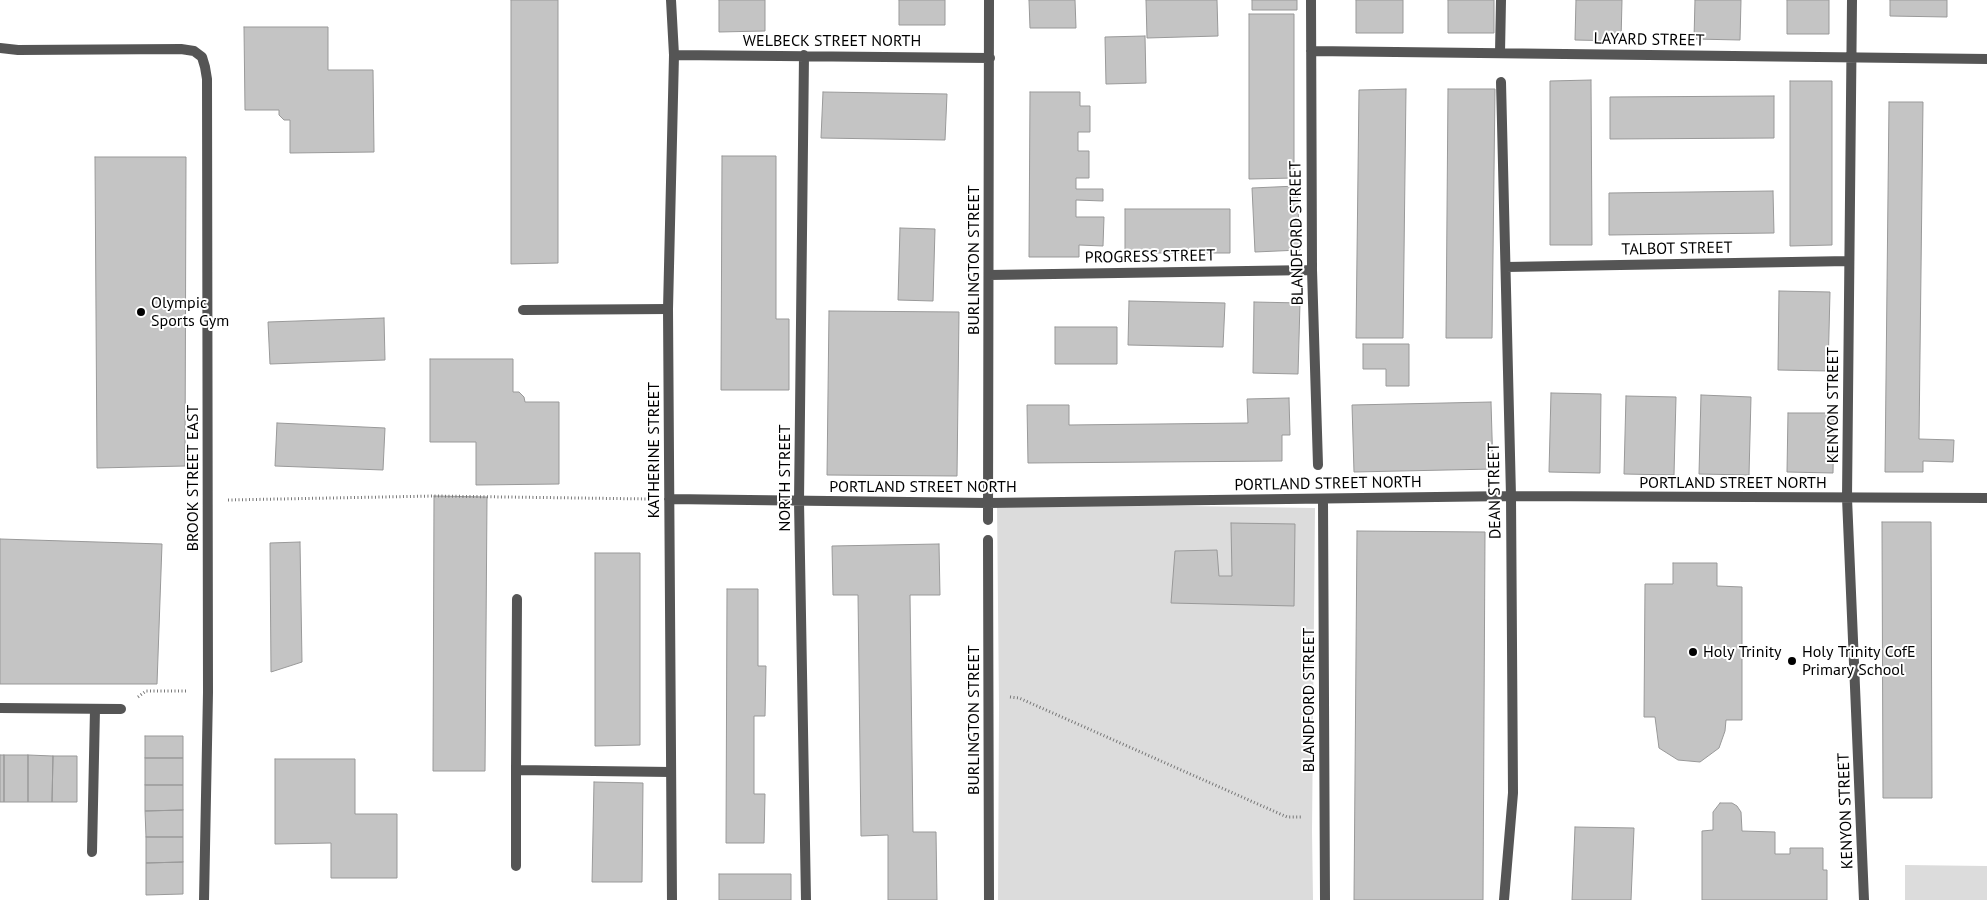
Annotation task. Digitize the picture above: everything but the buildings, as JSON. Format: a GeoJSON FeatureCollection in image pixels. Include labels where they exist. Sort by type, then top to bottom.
{"type":"FeatureCollection","features":[{"type":"Feature","properties":{"kind":"street","name":"KATHERINE STREET"},"geometry":{"type":"LineString","coordinates":[[671,0],[674,55],[668,308],[672,900]]}},
{"type":"Feature","properties":{"kind":"street","name":"BURLINGTON STREET"},"geometry":{"type":"LineString","coordinates":[[988,520],[989,0]]}},
{"type":"Feature","properties":{"kind":"street","name":"BLANDFORD STREET"},"geometry":{"type":"LineString","coordinates":[[1311,0],[1312,270],[1318,465]]}},
{"type":"Feature","properties":{"kind":"street"},"geometry":{"type":"LineString","coordinates":[[1500,53],[1501,0]]}},
{"type":"Feature","properties":{"kind":"street","name":"KENYON STREET"},"geometry":{"type":"LineString","coordinates":[[1852,0],[1847,498],[1864,900]]}},
{"type":"Feature","properties":{"kind":"street","name":"BROOK STREET EAST"},"geometry":{"type":"LineString","coordinates":[[0,48],[18,50],[181,49],[194,51],[202,57],[207,79],[208,692],[204,900]]}},
{"type":"Feature","properties":{"kind":"street","name":"LAYARD STREET"},"geometry":{"type":"LineString","coordinates":[[1311,51],[1987,59]]}},
{"type":"Feature","properties":{"kind":"street","name":"WELBECK STREET NORTH"},"geometry":{"type":"LineString","coordinates":[[674,55],[990,58]]}},
{"type":"Feature","properties":{"kind":"street","name":"NORTH STREET"},"geometry":{"type":"LineString","coordinates":[[804,55],[799,501],[806,900]]}},
{"type":"Feature","properties":{"kind":"street","name":"DEAN STREET"},"geometry":{"type":"LineString","coordinates":[[1501,82],[1511,496],[1513,794],[1504,900]]}},
{"type":"Feature","properties":{"kind":"street","name":"TALBOT STREET"},"geometry":{"type":"LineString","coordinates":[[1506,267],[1849,261]]}},
{"type":"Feature","properties":{"kind":"street","name":"PROGRESS STREET"},"geometry":{"type":"LineString","coordinates":[[989,275],[1312,270]]}},
{"type":"Feature","properties":{"kind":"street"},"geometry":{"type":"LineString","coordinates":[[523,310],[668,308]]}},
{"type":"Feature","properties":{"kind":"street","name":"PORTLAND STREET NORTH"},"geometry":{"type":"LineString","coordinates":[[669,499],[988,503],[1511,496],[1987,498]]}},
{"type":"Feature","properties":{"kind":"street","name":"BLANDFORD STREET"},"geometry":{"type":"LineString","coordinates":[[1323,500],[1325,900]]}},
{"type":"Feature","properties":{"kind":"street","name":"BURLINGTON STREET"},"geometry":{"type":"LineString","coordinates":[[988,540],[989,900]]}},
{"type":"Feature","properties":{"kind":"street"},"geometry":{"type":"LineString","coordinates":[[516,866],[517,599]]}},
{"type":"Feature","properties":{"kind":"street"},"geometry":{"type":"LineString","coordinates":[[0,708],[121,709]]}},
{"type":"Feature","properties":{"kind":"street"},"geometry":{"type":"LineString","coordinates":[[92,852],[96,709]]}},
{"type":"Feature","properties":{"kind":"street"},"geometry":{"type":"LineString","coordinates":[[516,770],[671,772]]}},
{"type":"Feature","properties":{"kind":"path"},"geometry":{"type":"LineString","coordinates":[[208,501],[434,496],[669,499]]}},
{"type":"Feature","properties":{"kind":"path"},"geometry":{"type":"LineString","coordinates":[[121,709],[146,691],[208,692]]}},
{"type":"Feature","properties":{"kind":"path"},"geometry":{"type":"LineString","coordinates":[[989,696],[1019,698],[1287,817],[1325,817]]}},
{"type":"Feature","properties":{"kind":"shaded area"},"geometry":{"type":"Polygon","coordinates":[[[997,503],[1315,508],[1313,900],[998,900],[997,503]]]}},
{"type":"Feature","properties":{"kind":"shaded area"},"geometry":{"type":"Polygon","coordinates":[[[1905,865],[1987,866],[1987,900],[1905,900],[1905,865]]]}},
{"type":"Feature","properties":{"kind":"place","name":"Olympic Sports Gym"},"geometry":{"type":"Point","coordinates":[141,312]}},
{"type":"Feature","properties":{"kind":"place","name":"Holy Trinity"},"geometry":{"type":"Point","coordinates":[1693,652]}},
{"type":"Feature","properties":{"kind":"place","name":"Holy Trinity CofE Primary School"},"geometry":{"type":"Point","coordinates":[1792,661]}}]}
